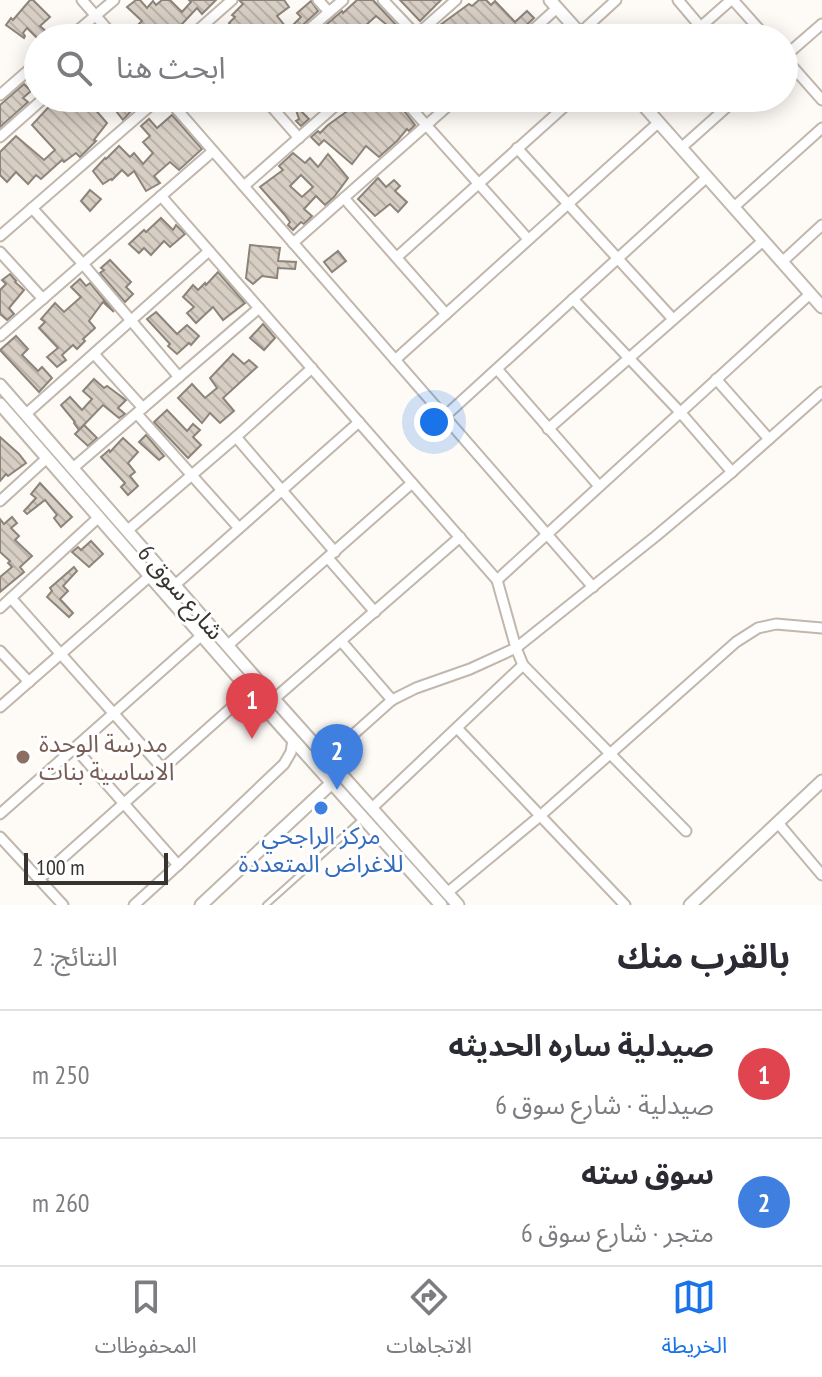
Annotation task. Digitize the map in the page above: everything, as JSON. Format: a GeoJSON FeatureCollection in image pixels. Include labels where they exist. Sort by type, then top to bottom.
{"type":"FeatureCollection","features":[{"type":"Feature","properties":{"kind":"street"},"geometry":{"type":"LineString","coordinates":[[82,0],[102,24]]}},
{"type":"Feature","properties":{"kind":"street"},"geometry":{"type":"LineString","coordinates":[[86,24],[114,0]]}},
{"type":"Feature","properties":{"kind":"street"},"geometry":{"type":"LineString","coordinates":[[205,24],[232,0]]}},
{"type":"Feature","properties":{"kind":"street"},"geometry":{"type":"LineString","coordinates":[[318,0],[329,12]]}},
{"type":"Feature","properties":{"kind":"street"},"geometry":{"type":"LineString","coordinates":[[315,24],[343,0]]}},
{"type":"Feature","properties":{"kind":"street"},"geometry":{"type":"LineString","coordinates":[[383,0],[404,24]]}},
{"type":"Feature","properties":{"kind":"street"},"geometry":{"type":"LineString","coordinates":[[430,24],[456,0]]}},
{"type":"Feature","properties":{"kind":"street"},"geometry":{"type":"LineString","coordinates":[[593,24],[616,0]]}},
{"type":"Feature","properties":{"kind":"street"},"geometry":{"type":"LineString","coordinates":[[678,0],[698,24]]}},
{"type":"Feature","properties":{"kind":"street"},"geometry":{"type":"LineString","coordinates":[[704,24],[732,0],[754,24]]}},
{"type":"Feature","properties":{"kind":"street"},"geometry":{"type":"LineString","coordinates":[[536,24],[554,4],[572,24]]}},
{"type":"Feature","properties":{"kind":"street"},"geometry":{"type":"LineString","coordinates":[[798,45],[822,24]]}},
{"type":"Feature","properties":{"kind":"street"},"geometry":{"type":"LineString","coordinates":[[798,73],[822,100]]}},
{"type":"Feature","properties":{"kind":"street"},"geometry":{"type":"LineString","coordinates":[[0,95],[24,74]]}},
{"type":"Feature","properties":{"kind":"street"},"geometry":{"type":"LineString","coordinates":[[0,137],[28,112]]}},
{"type":"Feature","properties":{"kind":"street"},"geometry":{"type":"LineString","coordinates":[[0,236],[143,112]]}},
{"type":"Feature","properties":{"kind":"street"},"geometry":{"type":"LineString","coordinates":[[179,112],[593,587]]}},
{"type":"Feature","properties":{"kind":"street"},"geometry":{"type":"LineString","coordinates":[[276,112],[299,138]]}},
{"type":"Feature","properties":{"kind":"street"},"geometry":{"type":"LineString","coordinates":[[244,186],[328,112]]}},
{"type":"Feature","properties":{"kind":"street"},"geometry":{"type":"LineString","coordinates":[[414,112],[528,239]]}},
{"type":"Feature","properties":{"kind":"street"},"geometry":{"type":"LineString","coordinates":[[293,243],[441,112]]}},
{"type":"Feature","properties":{"kind":"street"},"geometry":{"type":"LineString","coordinates":[[397,257],[558,112]]}},
{"type":"Feature","properties":{"kind":"street"},"geometry":{"type":"LineString","coordinates":[[650,112],[822,307]]}},
{"type":"Feature","properties":{"kind":"street"},"geometry":{"type":"LineString","coordinates":[[681,148],[721,112]]}},
{"type":"Feature","properties":{"kind":"street"},"geometry":{"type":"LineString","coordinates":[[395,360],[659,122]]}},
{"type":"Feature","properties":{"kind":"street"},"geometry":{"type":"LineString","coordinates":[[734,207],[822,128]]}},
{"type":"Feature","properties":{"kind":"street"},"geometry":{"type":"LineString","coordinates":[[517,148],[672,318]]}},
{"type":"Feature","properties":{"kind":"street"},"geometry":{"type":"LineString","coordinates":[[0,336],[213,151]]}},
{"type":"Feature","properties":{"kind":"street"},"geometry":{"type":"LineString","coordinates":[[444,417],[707,177]]}},
{"type":"Feature","properties":{"kind":"street"},"geometry":{"type":"LineString","coordinates":[[161,196],[497,580],[523,665],[686,831]]}},
{"type":"Feature","properties":{"kind":"street"},"geometry":{"type":"LineString","coordinates":[[344,198],[446,314]]}},
{"type":"Feature","properties":{"kind":"street"},"geometry":{"type":"LineString","coordinates":[[32,208],[179,377]]}},
{"type":"Feature","properties":{"kind":"street"},"geometry":{"type":"LineString","coordinates":[[782,262],[822,225]]}},
{"type":"Feature","properties":{"kind":"street"},"geometry":{"type":"LineString","coordinates":[[548,429],[763,241]]}},
{"type":"Feature","properties":{"kind":"street"},"geometry":{"type":"LineString","coordinates":[[26,414],[209,251]]}},
{"type":"Feature","properties":{"kind":"street"},"geometry":{"type":"LineString","coordinates":[[0,252],[43,299]]}},
{"type":"Feature","properties":{"kind":"street"},"geometry":{"type":"LineString","coordinates":[[497,580],[810,294]]}},
{"type":"Feature","properties":{"kind":"street"},"geometry":{"type":"LineString","coordinates":[[573,299],[732,472]]}},
{"type":"Feature","properties":{"kind":"street"},"geometry":{"type":"LineString","coordinates":[[73,468],[259,308]]}},
{"type":"Feature","properties":{"kind":"street"},"geometry":{"type":"LineString","coordinates":[[94,354],[191,475],[239,528]]}},
{"type":"Feature","properties":{"kind":"street"},"geometry":{"type":"LineString","coordinates":[[128,530],[312,368]]}},
{"type":"Feature","properties":{"kind":"street"},"geometry":{"type":"LineString","coordinates":[[497,369],[599,486]]}},
{"type":"Feature","properties":{"kind":"street"},"geometry":{"type":"LineString","coordinates":[[716,379],[769,439]]}},
{"type":"Feature","properties":{"kind":"street","name":"شارع سوق 6"},"geometry":{"type":"LineString","coordinates":[[0,385],[458,905]]}},
{"type":"Feature","properties":{"kind":"street"},"geometry":{"type":"LineString","coordinates":[[327,758],[392,700],[516,648],[732,472],[822,392]]}},
{"type":"Feature","properties":{"kind":"street","name":"شارع سوق 6"},"geometry":{"type":"LineString","coordinates":[[0,404],[441,905]]}},
{"type":"Feature","properties":{"kind":"street"},"geometry":{"type":"LineString","coordinates":[[175,585],[359,422]]}},
{"type":"Feature","properties":{"kind":"street"},"geometry":{"type":"LineString","coordinates":[[236,437],[283,490],[375,612]]}},
{"type":"Feature","properties":{"kind":"street"},"geometry":{"type":"LineString","coordinates":[[0,501],[47,458]]}},
{"type":"Feature","properties":{"kind":"street"},"geometry":{"type":"LineString","coordinates":[[227,646],[412,483]]}},
{"type":"Feature","properties":{"kind":"street"},"geometry":{"type":"LineString","coordinates":[[0,608],[99,517]]}},
{"type":"Feature","properties":{"kind":"street"},"geometry":{"type":"LineString","coordinates":[[274,699],[460,537]]}},
{"type":"Feature","properties":{"kind":"street"},"geometry":{"type":"LineString","coordinates":[[0,707],[151,575]]}},
{"type":"Feature","properties":{"kind":"street"},"geometry":{"type":"LineString","coordinates":[[11,598],[163,769]]}},
{"type":"Feature","properties":{"kind":"street"},"geometry":{"type":"LineString","coordinates":[[447,893],[540,816],[736,642],[758,628],[776,624],[822,628]]}},
{"type":"Feature","properties":{"kind":"street"},"geometry":{"type":"LineString","coordinates":[[0,814],[202,635]]}},
{"type":"Feature","properties":{"kind":"street"},"geometry":{"type":"LineString","coordinates":[[341,641],[392,700]]}},
{"type":"Feature","properties":{"kind":"street"},"geometry":{"type":"LineString","coordinates":[[0,651],[29,682]]}},
{"type":"Feature","properties":{"kind":"street"},"geometry":{"type":"LineString","coordinates":[[372,808],[523,665]]}},
{"type":"Feature","properties":{"kind":"street"},"geometry":{"type":"LineString","coordinates":[[39,879],[250,691]]}},
{"type":"Feature","properties":{"kind":"street"},"geometry":{"type":"LineString","coordinates":[[457,728],[625,905]]}},
{"type":"Feature","properties":{"kind":"street"},"geometry":{"type":"LineString","coordinates":[[134,905],[284,764],[293,740]]}},
{"type":"Feature","properties":{"kind":"street"},"geometry":{"type":"LineString","coordinates":[[75,748],[178,865]]}},
{"type":"Feature","properties":{"kind":"street"},"geometry":{"type":"LineString","coordinates":[[201,905],[341,774]]}},
{"type":"Feature","properties":{"kind":"street"},"geometry":{"type":"LineString","coordinates":[[690,905],[822,781]]}},
{"type":"Feature","properties":{"kind":"street"},"geometry":{"type":"LineString","coordinates":[[778,823],[822,875]]}},
{"type":"Feature","properties":{"kind":"street"},"geometry":{"type":"LineString","coordinates":[[2,842],[63,905]]}},
{"type":"Feature","properties":{"kind":"lane"},"geometry":{"type":"LineString","coordinates":[[266,905],[363,818]]}},
{"type":"Feature","properties":{"kind":"building"},"geometry":{"type":"Polygon","coordinates":[[[30,0],[50,17],[42,24],[24,24],[24,38],[6,25],[11,18],[13,20],[30,0]]]}},
{"type":"Feature","properties":{"kind":"building"},"geometry":{"type":"Polygon","coordinates":[[[136,0],[147,8],[153,1],[156,5],[162,0],[170,0],[182,12],[191,2],[189,0],[216,0],[202,14],[197,8],[182,24],[139,24],[142,21],[127,7],[136,0]]]}},
{"type":"Feature","properties":{"kind":"building"},"geometry":{"type":"Polygon","coordinates":[[[239,0],[284,0],[289,7],[277,16],[284,24],[230,24],[235,17],[232,15],[243,4],[239,0]]]}},
{"type":"Feature","properties":{"kind":"building"},"geometry":{"type":"Polygon","coordinates":[[[357,0],[373,0],[395,24],[386,24],[376,16],[367,24],[327,24],[357,0]]]}},
{"type":"Feature","properties":{"kind":"building"},"geometry":{"type":"Polygon","coordinates":[[[400,0],[441,0],[420,21],[400,0]]]}},
{"type":"Feature","properties":{"kind":"building"},"geometry":{"type":"Polygon","coordinates":[[[479,0],[486,0],[491,5],[495,1],[515,22],[527,11],[534,18],[528,24],[441,24],[469,4],[472,6],[479,0]]]}},
{"type":"Feature","properties":{"kind":"building"},"geometry":{"type":"Polygon","coordinates":[[[311,1],[318,11],[304,24],[294,24],[301,17],[297,13],[311,1]]]}},
{"type":"Feature","properties":{"kind":"building"},"geometry":{"type":"Polygon","coordinates":[[[24,84],[24,106],[0,127],[0,105],[24,84]]]}},
{"type":"Feature","properties":{"kind":"building"},"geometry":{"type":"Polygon","coordinates":[[[44,112],[97,112],[107,123],[96,141],[80,157],[76,153],[64,162],[62,160],[41,179],[36,175],[28,184],[16,172],[7,182],[0,175],[0,152],[16,136],[44,160],[55,150],[32,125],[44,112]]]}},
{"type":"Feature","properties":{"kind":"building"},"geometry":{"type":"Polygon","coordinates":[[[117,112],[130,112],[123,120],[117,112]]]}},
{"type":"Feature","properties":{"kind":"building"},"geometry":{"type":"Polygon","coordinates":[[[297,112],[302,112],[309,119],[301,126],[296,121],[299,119],[297,112]]]}},
{"type":"Feature","properties":{"kind":"building"},"geometry":{"type":"Polygon","coordinates":[[[346,112],[405,112],[415,125],[379,157],[366,146],[352,164],[324,140],[319,145],[311,137],[346,112]]]}},
{"type":"Feature","properties":{"kind":"building"},"geometry":{"type":"Polygon","coordinates":[[[172,115],[202,149],[179,170],[170,162],[154,176],[160,183],[146,191],[134,171],[128,176],[122,170],[103,184],[93,171],[105,158],[119,146],[130,157],[134,153],[143,164],[153,153],[143,142],[150,136],[141,126],[149,119],[157,128],[172,115]]]}},
{"type":"Feature","properties":{"kind":"building"},"geometry":{"type":"Polygon","coordinates":[[[293,153],[305,163],[310,158],[318,167],[328,154],[348,178],[325,205],[316,196],[304,209],[312,216],[293,230],[284,214],[260,187],[283,170],[279,166],[293,153]],[[301,175],[290,186],[302,197],[313,187],[301,175]]]}},
{"type":"Feature","properties":{"kind":"building"},"geometry":{"type":"Polygon","coordinates":[[[378,178],[386,187],[394,180],[400,186],[395,191],[407,202],[398,212],[390,204],[375,216],[358,199],[378,178]]]}},
{"type":"Feature","properties":{"kind":"building"},"geometry":{"type":"Polygon","coordinates":[[[90,190],[101,199],[90,211],[81,201],[90,190]]]}},
{"type":"Feature","properties":{"kind":"building"},"geometry":{"type":"Polygon","coordinates":[[[161,218],[173,230],[176,225],[185,234],[170,247],[164,241],[151,255],[144,248],[139,253],[129,244],[161,218]]]}},
{"type":"Feature","properties":{"kind":"building"},"geometry":{"type":"Polygon","coordinates":[[[250,245],[280,248],[278,261],[296,262],[295,269],[278,268],[277,278],[262,276],[253,284],[246,278],[250,245]]]}},
{"type":"Feature","properties":{"kind":"building"},"geometry":{"type":"Polygon","coordinates":[[[338,251],[346,261],[332,272],[324,262],[338,251]]]}},
{"type":"Feature","properties":{"kind":"building"},"geometry":{"type":"Polygon","coordinates":[[[110,260],[131,282],[126,287],[133,294],[125,302],[100,273],[110,260]]]}},
{"type":"Feature","properties":{"kind":"building"},"geometry":{"type":"Polygon","coordinates":[[[218,272],[245,303],[223,320],[213,307],[196,323],[187,313],[194,307],[183,297],[193,285],[198,290],[218,272]]]}},
{"type":"Feature","properties":{"kind":"building"},"geometry":{"type":"Polygon","coordinates":[[[10,274],[24,290],[9,308],[14,314],[7,320],[0,314],[0,290],[6,284],[2,280],[10,274]]]}},
{"type":"Feature","properties":{"kind":"building"},"geometry":{"type":"Polygon","coordinates":[[[80,279],[86,286],[90,283],[114,312],[103,302],[89,321],[95,328],[77,349],[73,345],[62,355],[66,360],[57,367],[47,357],[58,348],[39,328],[45,322],[41,319],[55,303],[64,312],[81,297],[71,287],[80,279]]]}},
{"type":"Feature","properties":{"kind":"building"},"geometry":{"type":"Polygon","coordinates":[[[156,312],[177,334],[187,325],[199,336],[177,354],[147,319],[156,312]]]}},
{"type":"Feature","properties":{"kind":"building"},"geometry":{"type":"Polygon","coordinates":[[[263,324],[275,338],[264,350],[250,338],[263,324]]]}},
{"type":"Feature","properties":{"kind":"building"},"geometry":{"type":"Polygon","coordinates":[[[16,336],[28,349],[22,355],[38,371],[42,367],[52,378],[39,392],[0,350],[16,336]]]}},
{"type":"Feature","properties":{"kind":"building"},"geometry":{"type":"Polygon","coordinates":[[[233,354],[244,364],[249,360],[257,367],[223,398],[234,411],[220,423],[210,413],[202,423],[178,398],[192,384],[205,398],[217,388],[210,378],[233,354]]]}},
{"type":"Feature","properties":{"kind":"building"},"geometry":{"type":"Polygon","coordinates":[[[94,379],[126,400],[118,408],[125,414],[119,418],[103,405],[79,430],[61,405],[70,397],[82,410],[92,399],[83,391],[94,379]]]}},
{"type":"Feature","properties":{"kind":"building"},"geometry":{"type":"Polygon","coordinates":[[[167,410],[187,431],[193,424],[200,430],[193,437],[201,445],[188,458],[154,422],[167,410]]]}},
{"type":"Feature","properties":{"kind":"building"},"geometry":{"type":"Polygon","coordinates":[[[84,425],[97,438],[88,446],[75,434],[84,425]]]}},
{"type":"Feature","properties":{"kind":"building"},"geometry":{"type":"Polygon","coordinates":[[[146,435],[164,456],[159,460],[139,442],[146,435]]]}},
{"type":"Feature","properties":{"kind":"building"},"geometry":{"type":"Polygon","coordinates":[[[0,437],[26,463],[0,481],[0,437]]]}},
{"type":"Feature","properties":{"kind":"building"},"geometry":{"type":"Polygon","coordinates":[[[123,438],[138,452],[128,463],[135,472],[130,476],[138,486],[128,495],[121,487],[125,483],[101,457],[123,438]]]}},
{"type":"Feature","properties":{"kind":"building"},"geometry":{"type":"Polygon","coordinates":[[[40,483],[72,517],[61,527],[54,518],[57,515],[45,500],[27,514],[24,511],[36,498],[31,494],[40,483]]]}},
{"type":"Feature","properties":{"kind":"building"},"geometry":{"type":"Polygon","coordinates":[[[12,517],[17,523],[11,528],[19,536],[15,540],[32,556],[20,567],[24,572],[0,592],[0,577],[12,567],[0,552],[0,519],[4,524],[12,517]]]}},
{"type":"Feature","properties":{"kind":"building"},"geometry":{"type":"Polygon","coordinates":[[[91,541],[103,554],[89,567],[72,552],[78,547],[81,550],[91,541]]]}},
{"type":"Feature","properties":{"kind":"building"},"geometry":{"type":"Polygon","coordinates":[[[74,567],[77,571],[63,586],[68,591],[60,599],[73,613],[69,617],[47,597],[52,591],[50,588],[74,567]]]}},
{"type":"Feature","properties":{"kind":"place","name":"صيدلية ساره الحديثه"},"geometry":{"type":"Point","coordinates":[252,739]}},
{"type":"Feature","properties":{"kind":"place","name":"مدرسة الوحدة الاساسية بنات"},"geometry":{"type":"Point","coordinates":[23,757]}},
{"type":"Feature","properties":{"kind":"place","name":"سوق سته"},"geometry":{"type":"Point","coordinates":[337,790]}},
{"type":"Feature","properties":{"kind":"place","name":"مركز الراجحي للاغراض المتعددة"},"geometry":{"type":"Point","coordinates":[321,808]}}]}
